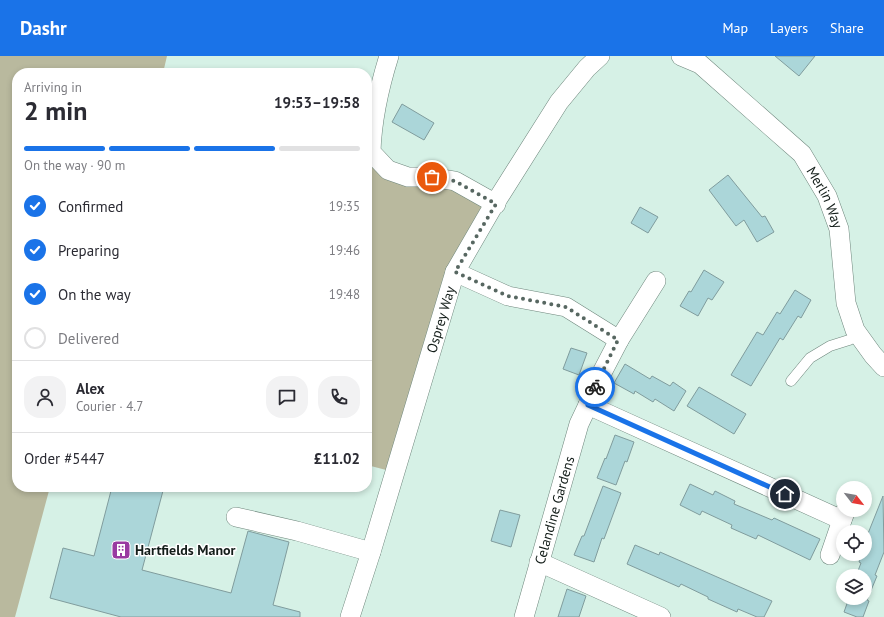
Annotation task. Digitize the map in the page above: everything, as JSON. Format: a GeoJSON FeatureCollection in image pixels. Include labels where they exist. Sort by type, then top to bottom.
{"type":"FeatureCollection","features":[{"type":"Feature","properties":{"kind":"street"},"geometry":{"type":"LineString","coordinates":[[372,127],[381,83],[389,56]]}},
{"type":"Feature","properties":{"kind":"street","name":"Osprey Way"},"geometry":{"type":"LineString","coordinates":[[350,617],[455,272],[559,102],[587,68],[600,56]]}},
{"type":"Feature","properties":{"kind":"street","name":"Merlin Way"},"geometry":{"type":"LineString","coordinates":[[681,56],[697,60],[802,154],[827,196],[839,229],[846,303],[855,330],[884,367]]}},
{"type":"Feature","properties":{"kind":"street"},"geometry":{"type":"LineString","coordinates":[[372,156],[388,170],[408,177],[432,177],[455,181],[496,204]]}},
{"type":"Feature","properties":{"kind":"street"},"geometry":{"type":"LineString","coordinates":[[455,272],[508,296],[566,307],[618,340],[656,281]]}},
{"type":"Feature","properties":{"kind":"street","name":"Celandine Gardens"},"geometry":{"type":"LineString","coordinates":[[524,617],[579,424],[596,384],[618,340]]}},
{"type":"Feature","properties":{"kind":"street"},"geometry":{"type":"LineString","coordinates":[[588,405],[836,512]]}},
{"type":"Feature","properties":{"kind":"street"},"geometry":{"type":"LineString","coordinates":[[236,517],[297,531],[371,552]]}},
{"type":"Feature","properties":{"kind":"street"},"geometry":{"type":"LineString","coordinates":[[830,555],[843,517]]}},
{"type":"Feature","properties":{"kind":"street"},"geometry":{"type":"LineString","coordinates":[[539,562],[661,617]]}},
{"type":"Feature","properties":{"kind":"lane"},"geometry":{"type":"LineString","coordinates":[[791,381],[810,358],[830,346],[859,335]]}},
{"type":"Feature","properties":{"kind":"green space"},"geometry":{"type":"Polygon","coordinates":[[[0,56],[167,56],[164,68],[12,68],[12,492],[49,492],[15,617],[0,617],[0,56]]]}},
{"type":"Feature","properties":{"kind":"green space"},"geometry":{"type":"Polygon","coordinates":[[[372,159],[431,180],[492,208],[451,270],[390,471],[372,466],[372,159]]]}},
{"type":"Feature","properties":{"kind":"building"},"geometry":{"type":"Polygon","coordinates":[[[775,56],[815,56],[799,76],[775,56]]]}},
{"type":"Feature","properties":{"kind":"building"},"geometry":{"type":"Polygon","coordinates":[[[402,104],[434,123],[424,140],[392,122],[402,104]]]}},
{"type":"Feature","properties":{"kind":"building"},"geometry":{"type":"Polygon","coordinates":[[[728,175],[762,217],[765,216],[774,232],[757,242],[744,220],[736,226],[709,190],[728,175]]]}},
{"type":"Feature","properties":{"kind":"building"},"geometry":{"type":"Polygon","coordinates":[[[640,207],[658,217],[648,233],[631,223],[640,207]]]}},
{"type":"Feature","properties":{"kind":"building"},"geometry":{"type":"Polygon","coordinates":[[[704,270],[724,282],[712,300],[708,298],[698,316],[680,306],[689,291],[691,292],[704,270]]]}},
{"type":"Feature","properties":{"kind":"building"},"geometry":{"type":"Polygon","coordinates":[[[795,290],[811,300],[801,318],[798,316],[783,340],[780,338],[751,386],[731,375],[757,332],[763,335],[777,312],[780,314],[795,290]]]}},
{"type":"Feature","properties":{"kind":"building"},"geometry":{"type":"Polygon","coordinates":[[[571,348],[587,353],[579,375],[563,369],[571,348]]]}},
{"type":"Feature","properties":{"kind":"building"},"geometry":{"type":"Polygon","coordinates":[[[625,364],[650,379],[652,376],[670,386],[673,382],[686,391],[674,411],[655,399],[653,402],[635,391],[634,394],[614,383],[625,364]]]}},
{"type":"Feature","properties":{"kind":"building"},"geometry":{"type":"Polygon","coordinates":[[[699,387],[746,414],[734,434],[687,406],[699,387]]]}},
{"type":"Feature","properties":{"kind":"building"},"geometry":{"type":"Polygon","coordinates":[[[615,435],[634,442],[627,462],[625,461],[616,485],[597,478],[615,435]]]}},
{"type":"Feature","properties":{"kind":"building"},"geometry":{"type":"Polygon","coordinates":[[[690,484],[713,495],[715,491],[735,501],[734,504],[772,520],[774,518],[820,539],[810,560],[758,535],[756,539],[731,528],[732,525],[702,511],[700,515],[680,505],[690,484]]]}},
{"type":"Feature","properties":{"kind":"building"},"geometry":{"type":"Polygon","coordinates":[[[603,486],[621,493],[604,539],[602,538],[594,562],[574,555],[582,536],[584,536],[603,486]]]}},
{"type":"Feature","properties":{"kind":"building","name":"Hartfields Manor"},"geometry":{"type":"Polygon","coordinates":[[[111,492],[163,492],[142,570],[231,593],[248,531],[289,542],[273,605],[300,612],[300,617],[121,617],[50,598],[63,548],[94,556],[111,492]]]}},
{"type":"Feature","properties":{"kind":"building"},"geometry":{"type":"Polygon","coordinates":[[[883,496],[884,552],[875,575],[877,576],[872,588],[872,569],[859,569],[861,563],[859,561],[872,561],[871,525],[883,496]]]}},
{"type":"Feature","properties":{"kind":"building"},"geometry":{"type":"Polygon","coordinates":[[[500,510],[520,515],[511,547],[491,541],[500,510]]]}},
{"type":"Feature","properties":{"kind":"building"},"geometry":{"type":"Polygon","coordinates":[[[635,545],[659,555],[660,552],[772,601],[764,617],[757,617],[738,609],[737,612],[708,599],[708,597],[681,584],[679,587],[627,564],[635,545]]]}},
{"type":"Feature","properties":{"kind":"building"},"geometry":{"type":"Polygon","coordinates":[[[567,589],[586,596],[579,617],[558,617],[567,589]]]}},
{"type":"Feature","properties":{"kind":"building"},"geometry":{"type":"Polygon","coordinates":[[[846,605],[868,605],[863,617],[857,617],[844,612],[846,605]]]}},
{"type":"Feature","properties":{"kind":"way so far"},"geometry":{"type":"LineString","coordinates":[[432,177],[455,181],[496,204],[492,208],[455,272],[508,296],[566,307],[618,340],[595,387]]}},
{"type":"Feature","properties":{"kind":"place","name":"Hartfields Manor"},"geometry":{"type":"Point","coordinates":[121,550]}},
{"type":"Feature","properties":{"kind":"route"},"geometry":{"type":"LineString","coordinates":[[595,387],[588,405],[785,494]]}}]}
